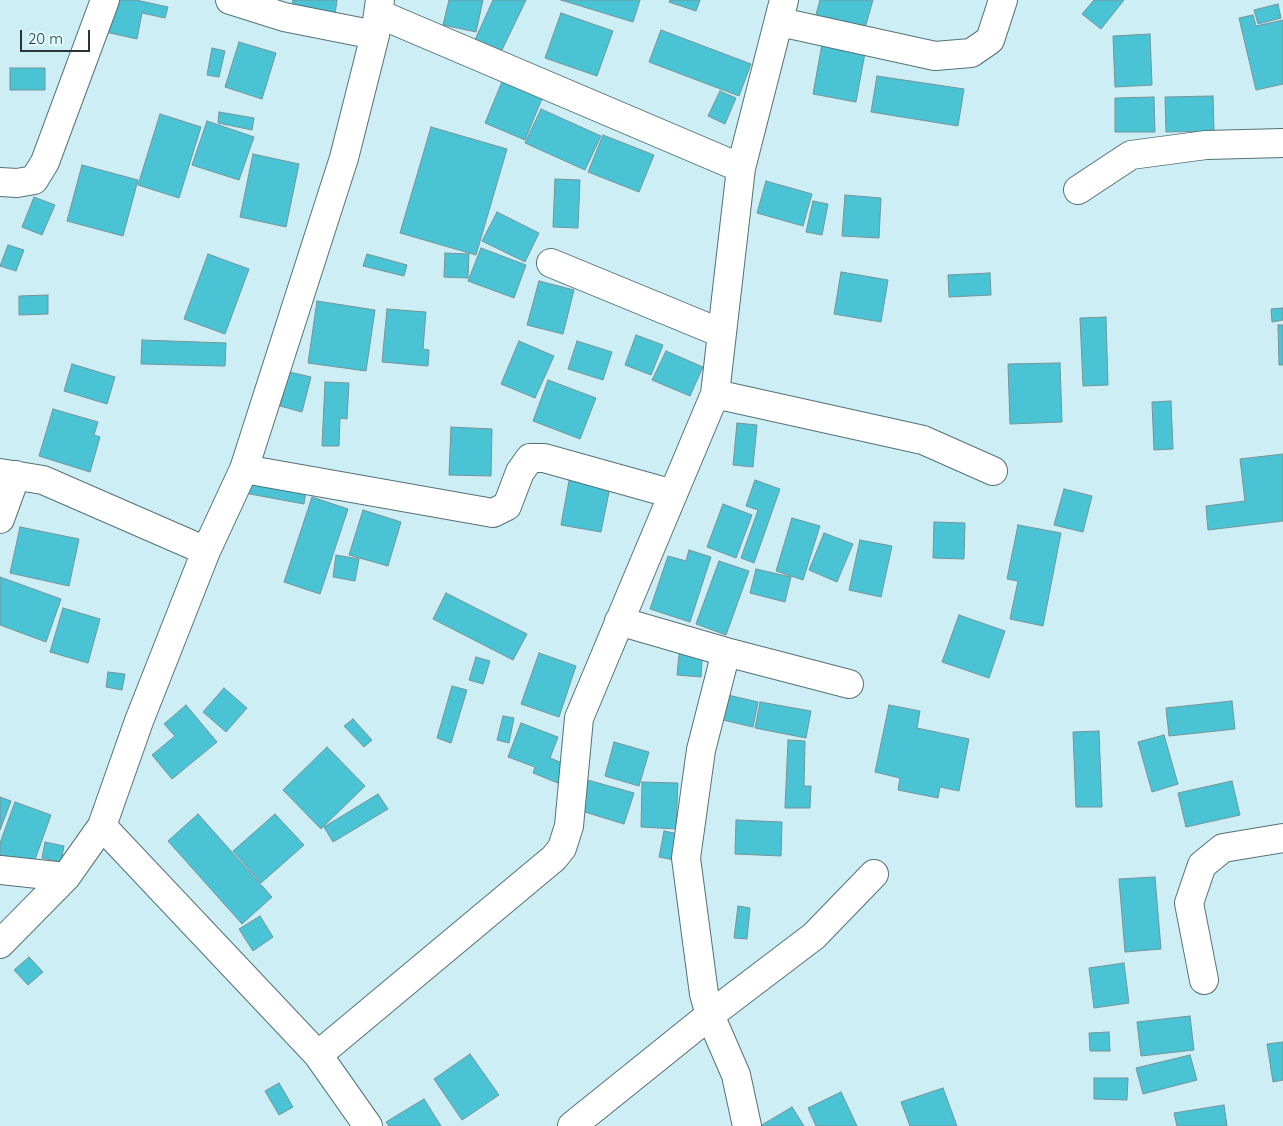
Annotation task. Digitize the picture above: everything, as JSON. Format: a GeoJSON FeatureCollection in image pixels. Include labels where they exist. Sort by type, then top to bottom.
{"type":"FeatureCollection","features":[{"type":"Feature","properties":{"kind":"street"},"geometry":{"type":"LineString","coordinates":[[0,182],[17,183],[34,180],[45,162],[106,0]]}},
{"type":"Feature","properties":{"kind":"street"},"geometry":{"type":"LineString","coordinates":[[230,0],[284,17],[378,17],[741,168]]}},
{"type":"Feature","properties":{"kind":"street"},"geometry":{"type":"LineString","coordinates":[[318,1055],[554,858],[562,848],[569,826],[578,718],[715,394],[741,168],[782,11],[935,56],[971,52],[990,40],[1003,0]]}},
{"type":"Feature","properties":{"kind":"street"},"geometry":{"type":"LineString","coordinates":[[0,944],[66,877],[102,826],[139,721],[206,551],[244,469],[344,158],[378,17]]}},
{"type":"Feature","properties":{"kind":"street"},"geometry":{"type":"LineString","coordinates":[[1078,190],[1130,155],[1206,145],[1283,143]]}},
{"type":"Feature","properties":{"kind":"street"},"geometry":{"type":"LineString","coordinates":[[550,263],[721,333]]}},
{"type":"Feature","properties":{"kind":"street"},"geometry":{"type":"LineString","coordinates":[[715,394],[923,440],[993,471]]}},
{"type":"Feature","properties":{"kind":"street"},"geometry":{"type":"LineString","coordinates":[[244,469],[493,513],[507,506],[520,472],[530,458],[544,458],[673,494]]}},
{"type":"Feature","properties":{"kind":"street"},"geometry":{"type":"LineString","coordinates":[[0,519],[8,474],[43,480],[206,551]]}},
{"type":"Feature","properties":{"kind":"street"},"geometry":{"type":"LineString","coordinates":[[619,621],[726,652],[849,684]]}},
{"type":"Feature","properties":{"kind":"street"},"geometry":{"type":"LineString","coordinates":[[726,652],[701,750],[686,858],[704,994],[710,1014],[736,1075],[747,1126]]}},
{"type":"Feature","properties":{"kind":"street"},"geometry":{"type":"LineString","coordinates":[[102,826],[318,1055],[368,1126]]}},
{"type":"Feature","properties":{"kind":"street"},"geometry":{"type":"LineString","coordinates":[[1204,980],[1189,903],[1202,865],[1224,848],[1283,838]]}},
{"type":"Feature","properties":{"kind":"street"},"geometry":{"type":"LineString","coordinates":[[0,870],[66,877]]}},
{"type":"Feature","properties":{"kind":"street"},"geometry":{"type":"LineString","coordinates":[[572,1126],[710,1014],[814,936],[874,874]]}},
{"type":"Feature","properties":{"kind":"building"},"geometry":{"type":"Polygon","coordinates":[[[107,0],[136,0],[168,7],[165,18],[142,13],[137,39],[101,31],[107,0]]]}},
{"type":"Feature","properties":{"kind":"building"},"geometry":{"type":"Polygon","coordinates":[[[293,0],[337,0],[335,15],[292,9],[293,0]]]}},
{"type":"Feature","properties":{"kind":"building"},"geometry":{"type":"Polygon","coordinates":[[[449,0],[483,0],[476,32],[443,25],[449,0]]]}},
{"type":"Feature","properties":{"kind":"building"},"geometry":{"type":"Polygon","coordinates":[[[493,0],[526,0],[500,54],[474,42],[493,0]]]}},
{"type":"Feature","properties":{"kind":"building"},"geometry":{"type":"Polygon","coordinates":[[[561,0],[640,0],[633,22],[561,0]]]}},
{"type":"Feature","properties":{"kind":"building"},"geometry":{"type":"Polygon","coordinates":[[[670,0],[700,0],[696,11],[669,2],[670,0]]]}},
{"type":"Feature","properties":{"kind":"building"},"geometry":{"type":"Polygon","coordinates":[[[820,0],[873,0],[863,35],[814,22],[820,0]]]}},
{"type":"Feature","properties":{"kind":"building"},"geometry":{"type":"Polygon","coordinates":[[[1094,0],[1124,0],[1101,29],[1082,14],[1094,0]]]}},
{"type":"Feature","properties":{"kind":"building"},"geometry":{"type":"Polygon","coordinates":[[[1278,4],[1281,18],[1258,24],[1254,10],[1278,4]]]}},
{"type":"Feature","properties":{"kind":"building"},"geometry":{"type":"Polygon","coordinates":[[[561,13],[613,31],[597,76],[545,58],[561,13]]]}},
{"type":"Feature","properties":{"kind":"building"},"geometry":{"type":"Polygon","coordinates":[[[1253,15],[1256,26],[1283,20],[1283,84],[1256,90],[1239,18],[1253,15]]]}},
{"type":"Feature","properties":{"kind":"building"},"geometry":{"type":"Polygon","coordinates":[[[661,30],[751,64],[739,96],[649,62],[661,30]]]}},
{"type":"Feature","properties":{"kind":"building"},"geometry":{"type":"Polygon","coordinates":[[[1150,34],[1152,85],[1115,87],[1113,36],[1150,34]]]}},
{"type":"Feature","properties":{"kind":"building"},"geometry":{"type":"Polygon","coordinates":[[[239,42],[276,53],[262,99],[225,87],[239,42]]]}},
{"type":"Feature","properties":{"kind":"building"},"geometry":{"type":"Polygon","coordinates":[[[822,44],[865,53],[856,102],[813,94],[822,44]]]}},
{"type":"Feature","properties":{"kind":"building"},"geometry":{"type":"Polygon","coordinates":[[[212,48],[225,51],[219,77],[207,75],[212,48]]]}},
{"type":"Feature","properties":{"kind":"building"},"geometry":{"type":"Polygon","coordinates":[[[10,68],[45,68],[45,90],[10,90],[10,68]]]}},
{"type":"Feature","properties":{"kind":"building"},"geometry":{"type":"Polygon","coordinates":[[[506,72],[546,89],[525,140],[485,123],[506,72]]]}},
{"type":"Feature","properties":{"kind":"building"},"geometry":{"type":"Polygon","coordinates":[[[877,76],[964,89],[958,126],[871,112],[877,76]]]}},
{"type":"Feature","properties":{"kind":"building"},"geometry":{"type":"Polygon","coordinates":[[[720,91],[736,98],[725,124],[708,116],[720,91]]]}},
{"type":"Feature","properties":{"kind":"building"},"geometry":{"type":"Polygon","coordinates":[[[1213,96],[1214,131],[1166,132],[1165,97],[1213,96]]]}},
{"type":"Feature","properties":{"kind":"building"},"geometry":{"type":"Polygon","coordinates":[[[1154,97],[1155,132],[1115,132],[1115,98],[1154,97]]]}},
{"type":"Feature","properties":{"kind":"building"},"geometry":{"type":"Polygon","coordinates":[[[541,109],[601,136],[585,170],[525,143],[541,109]]]}},
{"type":"Feature","properties":{"kind":"building"},"geometry":{"type":"Polygon","coordinates":[[[219,112],[254,118],[252,130],[218,123],[219,112]]]}},
{"type":"Feature","properties":{"kind":"building"},"geometry":{"type":"Polygon","coordinates":[[[160,114],[201,127],[179,198],[138,185],[160,114]]]}},
{"type":"Feature","properties":{"kind":"building"},"geometry":{"type":"Polygon","coordinates":[[[207,121],[254,137],[239,180],[192,165],[207,121]]]}},
{"type":"Feature","properties":{"kind":"building"},"geometry":{"type":"Polygon","coordinates":[[[431,127],[507,149],[476,255],[400,233],[431,127]]]}},
{"type":"Feature","properties":{"kind":"building"},"geometry":{"type":"Polygon","coordinates":[[[603,135],[654,155],[639,192],[588,172],[603,135]]]}},
{"type":"Feature","properties":{"kind":"building"},"geometry":{"type":"Polygon","coordinates":[[[253,154],[299,164],[286,227],[240,217],[253,154]]]}},
{"type":"Feature","properties":{"kind":"building"},"geometry":{"type":"Polygon","coordinates":[[[82,165],[138,180],[123,236],[67,221],[82,165]]]}},
{"type":"Feature","properties":{"kind":"building"},"geometry":{"type":"Polygon","coordinates":[[[555,179],[580,180],[578,228],[553,227],[555,179]]]}},
{"type":"Feature","properties":{"kind":"building"},"geometry":{"type":"Polygon","coordinates":[[[766,181],[812,194],[803,226],[757,213],[766,181]]]}},
{"type":"Feature","properties":{"kind":"building"},"geometry":{"type":"Polygon","coordinates":[[[845,195],[881,198],[879,238],[842,236],[845,195]]]}},
{"type":"Feature","properties":{"kind":"building"},"geometry":{"type":"Polygon","coordinates":[[[34,197],[55,205],[42,235],[22,227],[34,197]]]}},
{"type":"Feature","properties":{"kind":"building"},"geometry":{"type":"Polygon","coordinates":[[[813,201],[828,204],[822,235],[806,232],[813,201]]]}},
{"type":"Feature","properties":{"kind":"building"},"geometry":{"type":"Polygon","coordinates":[[[497,212],[539,233],[525,262],[482,241],[497,212]]]}},
{"type":"Feature","properties":{"kind":"building"},"geometry":{"type":"Polygon","coordinates":[[[8,245],[24,250],[16,271],[0,266],[8,245]]]}},
{"type":"Feature","properties":{"kind":"building"},"geometry":{"type":"Polygon","coordinates":[[[481,248],[526,265],[514,298],[468,281],[481,248]]]}},
{"type":"Feature","properties":{"kind":"building"},"geometry":{"type":"Polygon","coordinates":[[[445,253],[469,254],[468,278],[444,277],[445,253]]]}},
{"type":"Feature","properties":{"kind":"building"},"geometry":{"type":"Polygon","coordinates":[[[208,254],[249,269],[225,334],[184,319],[208,254]]]}},
{"type":"Feature","properties":{"kind":"building"},"geometry":{"type":"Polygon","coordinates":[[[367,254],[407,265],[404,276],[363,266],[367,254]]]}},
{"type":"Feature","properties":{"kind":"building"},"geometry":{"type":"Polygon","coordinates":[[[841,272],[888,280],[881,322],[834,314],[841,272]]]}},
{"type":"Feature","properties":{"kind":"building"},"geometry":{"type":"Polygon","coordinates":[[[990,273],[991,295],[949,297],[948,275],[990,273]]]}},
{"type":"Feature","properties":{"kind":"building"},"geometry":{"type":"Polygon","coordinates":[[[539,281],[574,290],[563,334],[527,325],[539,281]]]}},
{"type":"Feature","properties":{"kind":"building"},"geometry":{"type":"Polygon","coordinates":[[[48,295],[48,314],[19,315],[19,296],[48,295]]]}},
{"type":"Feature","properties":{"kind":"building"},"geometry":{"type":"Polygon","coordinates":[[[317,301],[375,310],[366,371],[308,363],[317,301]]]}},
{"type":"Feature","properties":{"kind":"building"},"geometry":{"type":"Polygon","coordinates":[[[1283,308],[1283,320],[1272,322],[1271,309],[1283,308]]]}},
{"type":"Feature","properties":{"kind":"building"},"geometry":{"type":"Polygon","coordinates":[[[387,309],[426,312],[423,349],[429,350],[428,366],[382,362],[387,309]]]}},
{"type":"Feature","properties":{"kind":"building"},"geometry":{"type":"Polygon","coordinates":[[[1106,317],[1108,385],[1083,386],[1080,318],[1106,317]]]}},
{"type":"Feature","properties":{"kind":"building"},"geometry":{"type":"Polygon","coordinates":[[[1278,325],[1283,325],[1283,365],[1279,365],[1278,325]]]}},
{"type":"Feature","properties":{"kind":"building"},"geometry":{"type":"Polygon","coordinates":[[[636,335],[663,345],[651,375],[625,365],[636,335]]]}},
{"type":"Feature","properties":{"kind":"building"},"geometry":{"type":"Polygon","coordinates":[[[142,340],[226,343],[225,366],[141,364],[142,340]]]}},
{"type":"Feature","properties":{"kind":"building"},"geometry":{"type":"Polygon","coordinates":[[[519,341],[554,356],[535,398],[501,384],[519,341]]]}},
{"type":"Feature","properties":{"kind":"building"},"geometry":{"type":"Polygon","coordinates":[[[577,341],[612,352],[603,380],[568,369],[577,341]]]}},
{"type":"Feature","properties":{"kind":"building"},"geometry":{"type":"Polygon","coordinates":[[[666,351],[703,367],[690,396],[652,380],[666,351]]]}},
{"type":"Feature","properties":{"kind":"building"},"geometry":{"type":"Polygon","coordinates":[[[1060,363],[1062,422],[1010,424],[1008,364],[1060,363]]]}},
{"type":"Feature","properties":{"kind":"building"},"geometry":{"type":"Polygon","coordinates":[[[72,364],[115,377],[107,404],[64,391],[72,364]]]}},
{"type":"Feature","properties":{"kind":"building"},"geometry":{"type":"Polygon","coordinates":[[[289,372],[311,377],[302,412],[280,406],[289,372]]]}},
{"type":"Feature","properties":{"kind":"building"},"geometry":{"type":"Polygon","coordinates":[[[548,380],[596,398],[580,439],[533,421],[548,380]]]}},
{"type":"Feature","properties":{"kind":"building"},"geometry":{"type":"Polygon","coordinates":[[[325,382],[349,383],[347,419],[340,418],[339,446],[322,446],[325,382]]]}},
{"type":"Feature","properties":{"kind":"building"},"geometry":{"type":"Polygon","coordinates":[[[1171,401],[1173,449],[1154,450],[1152,402],[1171,401]]]}},
{"type":"Feature","properties":{"kind":"building"},"geometry":{"type":"Polygon","coordinates":[[[53,409],[98,422],[94,435],[100,437],[90,472],[39,456],[53,409]]]}},
{"type":"Feature","properties":{"kind":"building"},"geometry":{"type":"Polygon","coordinates":[[[737,423],[757,425],[753,467],[733,465],[737,423]]]}},
{"type":"Feature","properties":{"kind":"building"},"geometry":{"type":"Polygon","coordinates":[[[451,427],[492,429],[491,476],[449,475],[451,427]]]}},
{"type":"Feature","properties":{"kind":"building"},"geometry":{"type":"Polygon","coordinates":[[[1283,454],[1283,521],[1208,530],[1206,506],[1245,501],[1240,459],[1283,454]]]}},
{"type":"Feature","properties":{"kind":"building"},"geometry":{"type":"Polygon","coordinates":[[[572,464],[613,472],[601,532],[561,525],[572,464]]]}},
{"type":"Feature","properties":{"kind":"building"},"geometry":{"type":"Polygon","coordinates":[[[244,465],[308,477],[304,504],[239,492],[244,465]]]}},
{"type":"Feature","properties":{"kind":"building"},"geometry":{"type":"Polygon","coordinates":[[[755,480],[780,489],[754,563],[741,558],[758,510],[746,506],[755,480]]]}},
{"type":"Feature","properties":{"kind":"building"},"geometry":{"type":"Polygon","coordinates":[[[1064,489],[1092,496],[1083,532],[1054,525],[1064,489]]]}},
{"type":"Feature","properties":{"kind":"building"},"geometry":{"type":"Polygon","coordinates":[[[312,497],[348,509],[320,594],[284,582],[312,497]]]}},
{"type":"Feature","properties":{"kind":"building"},"geometry":{"type":"Polygon","coordinates":[[[723,504],[752,515],[736,558],[707,547],[723,504]]]}},
{"type":"Feature","properties":{"kind":"building"},"geometry":{"type":"Polygon","coordinates":[[[363,510],[401,522],[388,566],[349,555],[363,510]]]}},
{"type":"Feature","properties":{"kind":"building"},"geometry":{"type":"Polygon","coordinates":[[[792,518],[820,526],[803,580],[776,571],[792,518]]]}},
{"type":"Feature","properties":{"kind":"building"},"geometry":{"type":"Polygon","coordinates":[[[934,522],[965,523],[964,559],[933,558],[934,522]]]}},
{"type":"Feature","properties":{"kind":"building"},"geometry":{"type":"Polygon","coordinates":[[[1018,525],[1061,533],[1043,626],[1010,619],[1018,581],[1007,579],[1018,525]]]}},
{"type":"Feature","properties":{"kind":"building"},"geometry":{"type":"Polygon","coordinates":[[[20,527],[79,539],[69,586],[10,573],[20,527]]]}},
{"type":"Feature","properties":{"kind":"building"},"geometry":{"type":"Polygon","coordinates":[[[824,533],[853,544],[837,582],[809,570],[824,533]]]}},
{"type":"Feature","properties":{"kind":"building"},"geometry":{"type":"Polygon","coordinates":[[[860,540],[892,546],[881,597],[849,590],[860,540]]]}},
{"type":"Feature","properties":{"kind":"building"},"geometry":{"type":"Polygon","coordinates":[[[689,550],[711,557],[690,622],[650,609],[668,556],[686,561],[689,550]]]}},
{"type":"Feature","properties":{"kind":"building"},"geometry":{"type":"Polygon","coordinates":[[[336,555],[359,559],[355,581],[333,577],[336,555]]]}},
{"type":"Feature","properties":{"kind":"building"},"geometry":{"type":"Polygon","coordinates":[[[719,561],[749,571],[726,635],[696,624],[719,561]]]}},
{"type":"Feature","properties":{"kind":"building"},"geometry":{"type":"Polygon","coordinates":[[[756,569],[791,577],[785,602],[750,593],[756,569]]]}},
{"type":"Feature","properties":{"kind":"building"},"geometry":{"type":"Polygon","coordinates":[[[0,577],[61,599],[46,642],[0,625],[0,577]]]}},
{"type":"Feature","properties":{"kind":"building"},"geometry":{"type":"Polygon","coordinates":[[[446,593],[527,634],[513,660],[433,619],[446,593]]]}},
{"type":"Feature","properties":{"kind":"building"},"geometry":{"type":"Polygon","coordinates":[[[63,608],[100,619],[88,663],[50,652],[63,608]]]}},
{"type":"Feature","properties":{"kind":"building"},"geometry":{"type":"Polygon","coordinates":[[[959,615],[1005,631],[989,678],[942,662],[959,615]]]}},
{"type":"Feature","properties":{"kind":"building"},"geometry":{"type":"Polygon","coordinates":[[[680,645],[703,646],[701,677],[677,675],[680,645]]]}},
{"type":"Feature","properties":{"kind":"building"},"geometry":{"type":"Polygon","coordinates":[[[539,653],[576,666],[559,717],[521,704],[539,653]]]}},
{"type":"Feature","properties":{"kind":"building"},"geometry":{"type":"Polygon","coordinates":[[[476,657],[490,661],[483,684],[469,680],[476,657]]]}},
{"type":"Feature","properties":{"kind":"building"},"geometry":{"type":"Polygon","coordinates":[[[108,672],[125,674],[122,690],[106,687],[108,672]]]}},
{"type":"Feature","properties":{"kind":"building"},"geometry":{"type":"Polygon","coordinates":[[[452,686],[467,690],[451,743],[437,738],[452,686]]]}},
{"type":"Feature","properties":{"kind":"building"},"geometry":{"type":"Polygon","coordinates":[[[224,688],[247,708],[226,732],[203,712],[224,688]]]}},
{"type":"Feature","properties":{"kind":"building"},"geometry":{"type":"Polygon","coordinates":[[[715,692],[758,702],[753,727],[710,717],[715,692]]]}},
{"type":"Feature","properties":{"kind":"building"},"geometry":{"type":"Polygon","coordinates":[[[1232,701],[1235,729],[1169,736],[1166,708],[1232,701]]]}},
{"type":"Feature","properties":{"kind":"building"},"geometry":{"type":"Polygon","coordinates":[[[760,702],[811,711],[806,738],[755,728],[760,702]]]}},
{"type":"Feature","properties":{"kind":"building"},"geometry":{"type":"Polygon","coordinates":[[[186,705],[217,742],[172,779],[152,755],[175,736],[164,724],[186,705]]]}},
{"type":"Feature","properties":{"kind":"building"},"geometry":{"type":"Polygon","coordinates":[[[889,705],[920,711],[917,728],[969,739],[959,791],[940,787],[938,798],[898,790],[900,778],[875,772],[889,705]]]}},
{"type":"Feature","properties":{"kind":"building"},"geometry":{"type":"Polygon","coordinates":[[[503,716],[514,718],[509,743],[497,740],[503,716]]]}},
{"type":"Feature","properties":{"kind":"building"},"geometry":{"type":"Polygon","coordinates":[[[353,719],[372,740],[364,747],[344,726],[353,719]]]}},
{"type":"Feature","properties":{"kind":"building"},"geometry":{"type":"Polygon","coordinates":[[[521,723],[558,737],[550,758],[565,764],[558,783],[533,773],[535,767],[508,757],[521,723]]]}},
{"type":"Feature","properties":{"kind":"building"},"geometry":{"type":"Polygon","coordinates":[[[1099,731],[1102,807],[1076,807],[1073,732],[1099,731]]]}},
{"type":"Feature","properties":{"kind":"building"},"geometry":{"type":"Polygon","coordinates":[[[1164,735],[1178,784],[1152,792],[1138,742],[1164,735]]]}},
{"type":"Feature","properties":{"kind":"building"},"geometry":{"type":"Polygon","coordinates":[[[788,740],[805,741],[804,786],[811,786],[810,808],[785,808],[788,740]]]}},
{"type":"Feature","properties":{"kind":"building"},"geometry":{"type":"Polygon","coordinates":[[[614,742],[649,752],[639,786],[605,776],[614,742]]]}},
{"type":"Feature","properties":{"kind":"building"},"geometry":{"type":"Polygon","coordinates":[[[327,747],[365,786],[321,829],[283,790],[327,747]]]}},
{"type":"Feature","properties":{"kind":"building"},"geometry":{"type":"Polygon","coordinates":[[[584,779],[634,793],[624,824],[575,809],[584,779]]]}},
{"type":"Feature","properties":{"kind":"building"},"geometry":{"type":"Polygon","coordinates":[[[1232,781],[1240,815],[1186,827],[1178,793],[1232,781]]]}},
{"type":"Feature","properties":{"kind":"building"},"geometry":{"type":"Polygon","coordinates":[[[642,782],[678,783],[676,829],[641,827],[642,782]]]}},
{"type":"Feature","properties":{"kind":"building"},"geometry":{"type":"Polygon","coordinates":[[[378,794],[388,809],[333,842],[324,827],[378,794]]]}},
{"type":"Feature","properties":{"kind":"building"},"geometry":{"type":"Polygon","coordinates":[[[0,797],[11,801],[0,830],[0,797]]]}},
{"type":"Feature","properties":{"kind":"building"},"geometry":{"type":"Polygon","coordinates":[[[15,802],[51,815],[32,868],[0,857],[0,843],[15,802]]]}},
{"type":"Feature","properties":{"kind":"building"},"geometry":{"type":"Polygon","coordinates":[[[198,814],[272,897],[242,924],[168,841],[198,814]]]}},
{"type":"Feature","properties":{"kind":"building"},"geometry":{"type":"Polygon","coordinates":[[[275,814],[304,845],[261,883],[233,851],[275,814]]]}},
{"type":"Feature","properties":{"kind":"building"},"geometry":{"type":"Polygon","coordinates":[[[736,820],[782,822],[781,856],[735,854],[736,820]]]}},
{"type":"Feature","properties":{"kind":"building"},"geometry":{"type":"Polygon","coordinates":[[[664,831],[679,834],[674,860],[659,857],[664,831]]]}},
{"type":"Feature","properties":{"kind":"building"},"geometry":{"type":"Polygon","coordinates":[[[45,842],[64,846],[61,862],[42,858],[45,842]]]}},
{"type":"Feature","properties":{"kind":"building"},"geometry":{"type":"Polygon","coordinates":[[[1155,877],[1161,949],[1125,952],[1119,879],[1155,877]]]}},
{"type":"Feature","properties":{"kind":"building"},"geometry":{"type":"Polygon","coordinates":[[[738,906],[750,908],[747,939],[734,938],[738,906]]]}},
{"type":"Feature","properties":{"kind":"building"},"geometry":{"type":"Polygon","coordinates":[[[260,916],[273,937],[253,951],[239,929],[260,916]]]}},
{"type":"Feature","properties":{"kind":"building"},"geometry":{"type":"Polygon","coordinates":[[[29,957],[43,972],[28,985],[14,970],[29,957]]]}},
{"type":"Feature","properties":{"kind":"building"},"geometry":{"type":"Polygon","coordinates":[[[1124,963],[1129,1003],[1094,1008],[1089,968],[1124,963]]]}},
{"type":"Feature","properties":{"kind":"building"},"geometry":{"type":"Polygon","coordinates":[[[1190,1016],[1194,1050],[1141,1056],[1137,1022],[1190,1016]]]}},
{"type":"Feature","properties":{"kind":"building"},"geometry":{"type":"Polygon","coordinates":[[[1109,1032],[1110,1051],[1090,1051],[1089,1033],[1109,1032]]]}},
{"type":"Feature","properties":{"kind":"building"},"geometry":{"type":"Polygon","coordinates":[[[1283,1042],[1283,1080],[1273,1082],[1267,1044],[1283,1042]]]}},
{"type":"Feature","properties":{"kind":"building"},"geometry":{"type":"Polygon","coordinates":[[[470,1054],[499,1095],[462,1120],[434,1079],[470,1054]]]}},
{"type":"Feature","properties":{"kind":"building"},"geometry":{"type":"Polygon","coordinates":[[[1190,1055],[1197,1080],[1143,1094],[1136,1068],[1190,1055]]]}},
{"type":"Feature","properties":{"kind":"building"},"geometry":{"type":"Polygon","coordinates":[[[1094,1078],[1128,1078],[1127,1100],[1094,1099],[1094,1078]]]}},
{"type":"Feature","properties":{"kind":"building"},"geometry":{"type":"Polygon","coordinates":[[[279,1083],[293,1107],[279,1115],[265,1091],[279,1083]]]}},
{"type":"Feature","properties":{"kind":"building"},"geometry":{"type":"Polygon","coordinates":[[[943,1088],[957,1126],[910,1126],[901,1102],[943,1088]]]}},
{"type":"Feature","properties":{"kind":"building"},"geometry":{"type":"Polygon","coordinates":[[[841,1092],[857,1126],[816,1126],[808,1108],[841,1092]]]}},
{"type":"Feature","properties":{"kind":"building"},"geometry":{"type":"Polygon","coordinates":[[[424,1099],[441,1126],[389,1126],[386,1122],[424,1099]]]}},
{"type":"Feature","properties":{"kind":"building"},"geometry":{"type":"Polygon","coordinates":[[[1224,1105],[1227,1126],[1177,1126],[1174,1113],[1224,1105]]]}},
{"type":"Feature","properties":{"kind":"building"},"geometry":{"type":"Polygon","coordinates":[[[792,1107],[804,1126],[760,1126],[792,1107]]]}}]}
